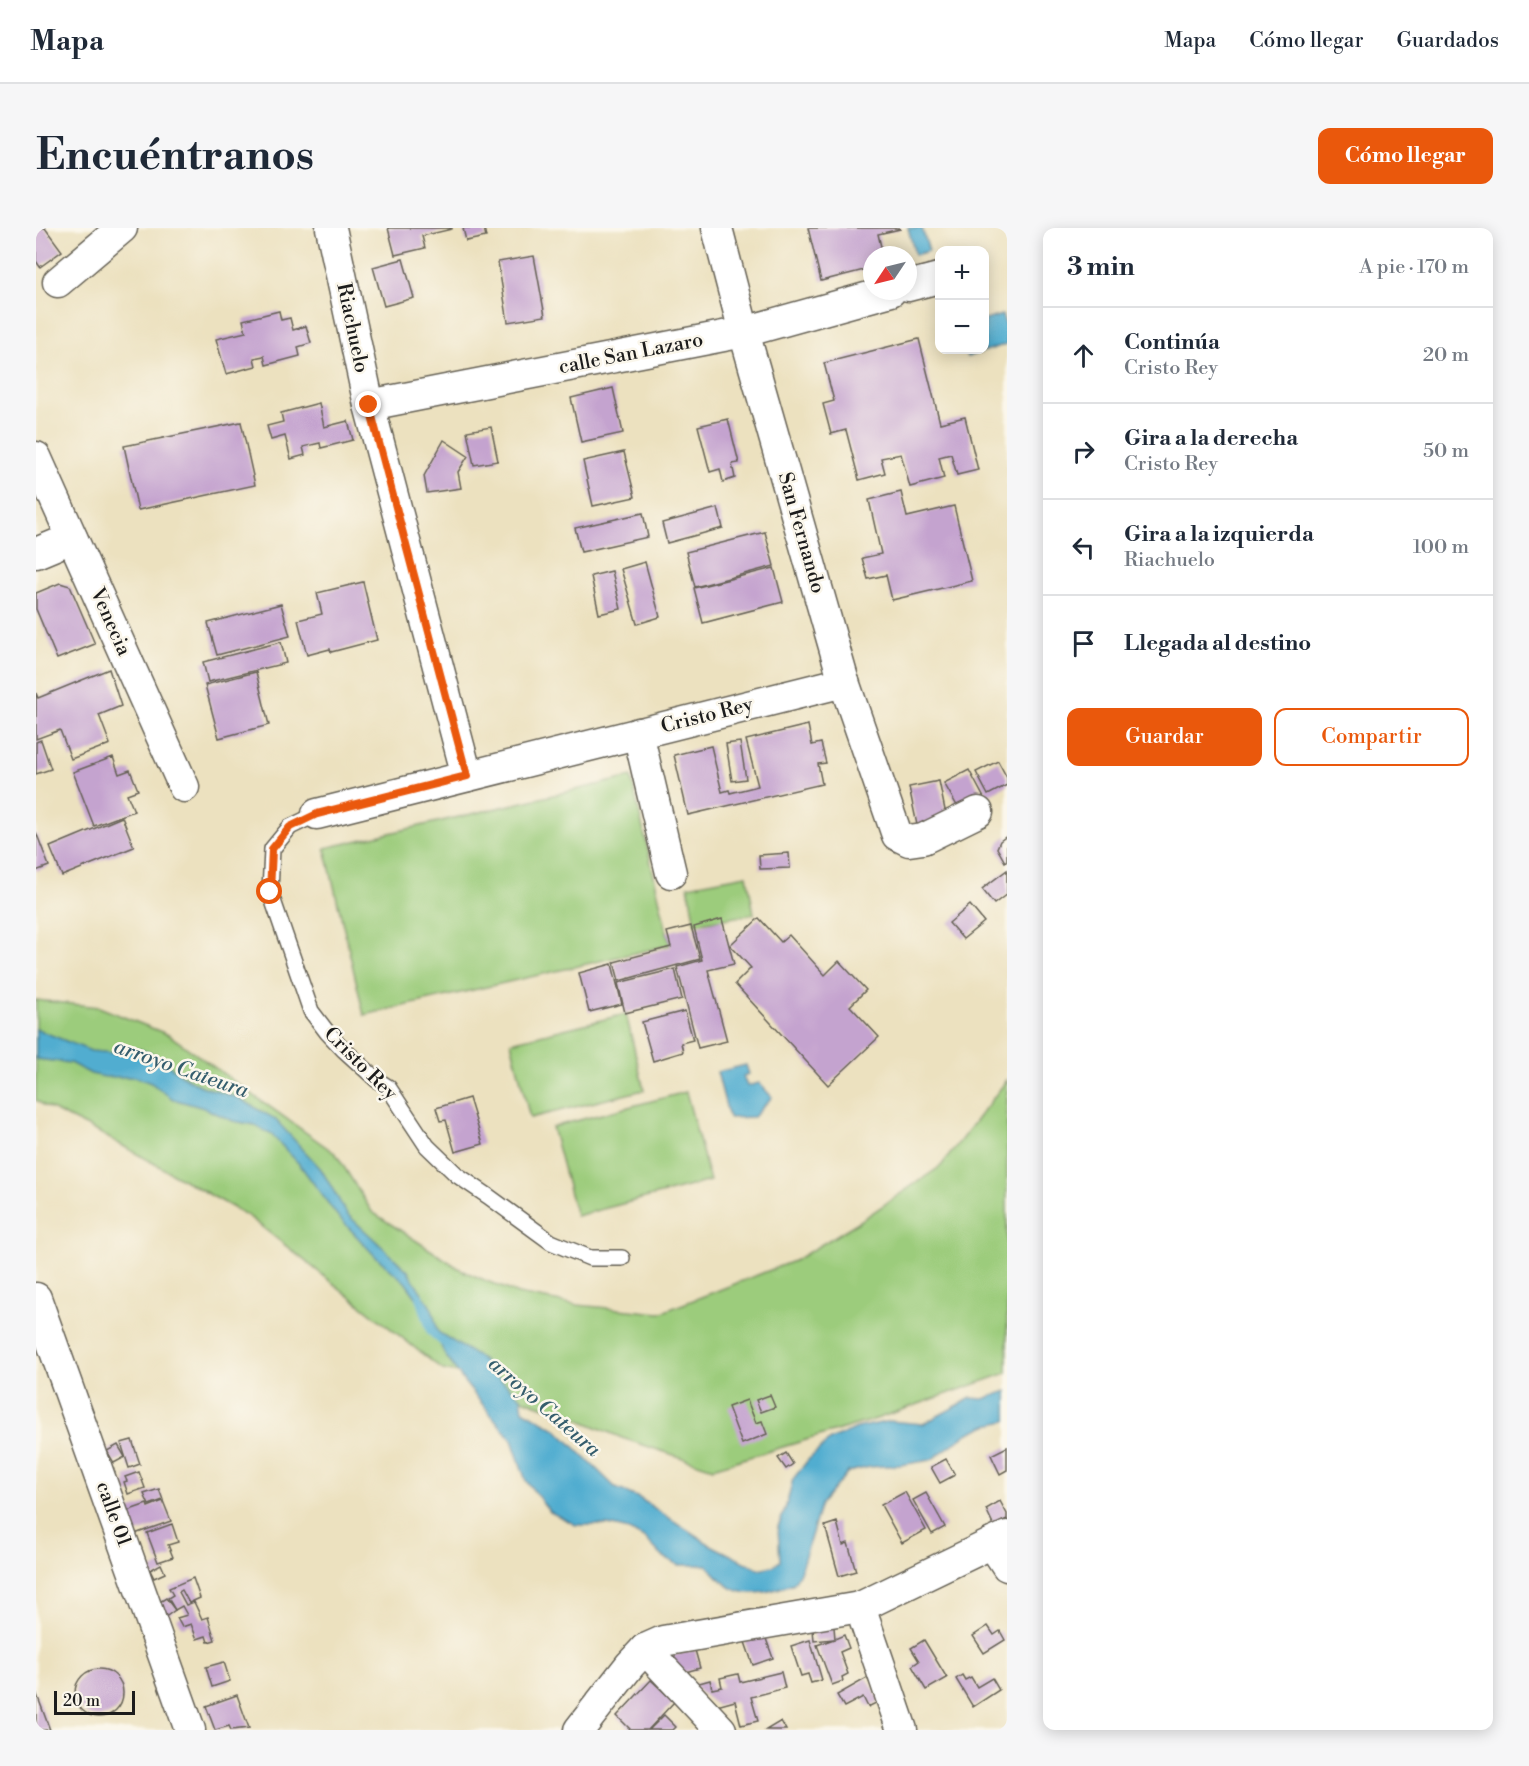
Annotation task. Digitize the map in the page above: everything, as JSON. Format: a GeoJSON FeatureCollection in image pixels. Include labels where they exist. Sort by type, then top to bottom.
{"type":"FeatureCollection","features":[{"type":"Feature","properties":{"kind":"street"},"geometry":{"type":"LineString","coordinates":[[58,282],[123,228]]}},
{"type":"Feature","properties":{"kind":"street","name":"Riachuelo"},"geometry":{"type":"LineString","coordinates":[[331,228],[369,405],[467,776]]}},
{"type":"Feature","properties":{"kind":"street","name":"San Fernando"},"geometry":{"type":"LineString","coordinates":[[717,228],[843,682],[897,835],[909,841],[923,839],[978,812]]}},
{"type":"Feature","properties":{"kind":"street"},"geometry":{"type":"LineString","coordinates":[[917,284],[935,279]]}},
{"type":"Feature","properties":{"kind":"street","name":"calle San Lazaro"},"geometry":{"type":"LineString","coordinates":[[369,405],[744,332],[863,299]]}},
{"type":"Feature","properties":{"kind":"street","name":"Venecia"},"geometry":{"type":"LineString","coordinates":[[36,457],[184,787]]}},
{"type":"Feature","properties":{"kind":"street"},"geometry":{"type":"LineString","coordinates":[[36,554],[72,538]]}},
{"type":"Feature","properties":{"kind":"street","name":"Cristo Rey"},"geometry":{"type":"LineString","coordinates":[[317,814],[843,682]]}},
{"type":"Feature","properties":{"kind":"street"},"geometry":{"type":"LineString","coordinates":[[638,733],[671,873]]}},
{"type":"Feature","properties":{"kind":"street","name":"calle 01"},"geometry":{"type":"LineString","coordinates":[[36,1298],[190,1730]]}},
{"type":"Feature","properties":{"kind":"street"},"geometry":{"type":"LineString","coordinates":[[579,1730],[645,1649],[663,1641],[860,1607],[1002,1548]]}},
{"type":"Feature","properties":{"kind":"street"},"geometry":{"type":"LineString","coordinates":[[860,1607],[902,1730]]}},
{"type":"Feature","properties":{"kind":"street"},"geometry":{"type":"LineString","coordinates":[[645,1649],[721,1730]]}},
{"type":"Feature","properties":{"kind":"lane","name":"Cristo Rey"},"geometry":{"type":"LineString","coordinates":[[317,814],[290,827],[272,849],[270,892],[311,1011],[344,1050],[388,1087],[427,1146],[457,1175],[552,1242],[590,1258],[622,1258]]}},
{"type":"Feature","properties":{"kind":"green space"},"geometry":{"type":"Polygon","coordinates":[[[631,777],[670,945],[364,1015],[325,848],[631,777]]]}},
{"type":"Feature","properties":{"kind":"green space"},"geometry":{"type":"Polygon","coordinates":[[[747,875],[754,914],[695,924],[688,886],[747,875]]]}},
{"type":"Feature","properties":{"kind":"green space"},"geometry":{"type":"Polygon","coordinates":[[[36,1000],[99,1007],[169,1035],[336,1154],[372,1212],[463,1271],[518,1294],[577,1305],[660,1313],[796,1260],[860,1221],[941,1166],[1007,1080],[1007,1373],[876,1419],[713,1468],[622,1438],[573,1417],[511,1395],[479,1377],[443,1370],[248,1216],[36,1100],[36,1000]]]}},
{"type":"Feature","properties":{"kind":"green space"},"geometry":{"type":"Polygon","coordinates":[[[626,1014],[644,1090],[530,1118],[511,1042],[626,1014]]]}},
{"type":"Feature","properties":{"kind":"green space"},"geometry":{"type":"Polygon","coordinates":[[[686,1092],[710,1181],[576,1216],[552,1127],[686,1092]]]}},
{"type":"Feature","properties":{"kind":"water"},"geometry":{"type":"Polygon","coordinates":[[[908,228],[922,228],[929,251],[917,254],[917,246],[913,246],[908,228]]]}},
{"type":"Feature","properties":{"kind":"water"},"geometry":{"type":"Polygon","coordinates":[[[1002,315],[1007,329],[1007,344],[989,350],[989,319],[1002,315]]]}},
{"type":"Feature","properties":{"kind":"water"},"geometry":{"type":"Polygon","coordinates":[[[36,1029],[91,1051],[125,1054],[138,1049],[153,1054],[201,1086],[239,1098],[275,1119],[321,1169],[347,1214],[408,1271],[432,1309],[438,1332],[483,1360],[493,1373],[521,1397],[523,1410],[556,1429],[616,1488],[639,1498],[709,1544],[758,1569],[773,1566],[780,1561],[778,1527],[793,1479],[808,1460],[830,1440],[857,1428],[890,1421],[923,1424],[971,1398],[984,1399],[1007,1391],[1007,1421],[987,1425],[967,1434],[931,1460],[870,1467],[848,1472],[821,1504],[800,1572],[794,1583],[760,1593],[735,1590],[724,1583],[707,1565],[678,1565],[662,1556],[646,1539],[629,1530],[608,1525],[576,1525],[550,1512],[526,1481],[512,1440],[445,1355],[424,1308],[405,1282],[375,1256],[336,1214],[300,1165],[272,1135],[255,1125],[233,1121],[204,1108],[173,1099],[151,1083],[136,1077],[105,1077],[91,1074],[70,1063],[36,1059],[36,1029]]]}},
{"type":"Feature","properties":{"kind":"water"},"geometry":{"type":"Polygon","coordinates":[[[746,1065],[749,1074],[743,1076],[747,1086],[759,1083],[772,1097],[754,1117],[729,1118],[717,1072],[746,1065]]]}},
{"type":"Feature","properties":{"kind":"building"},"geometry":{"type":"Polygon","coordinates":[[[36,228],[45,228],[62,251],[40,267],[36,261],[36,228]]]}},
{"type":"Feature","properties":{"kind":"building"},"geometry":{"type":"Polygon","coordinates":[[[388,228],[452,229],[422,236],[425,248],[395,255],[388,228]]]}},
{"type":"Feature","properties":{"kind":"building"},"geometry":{"type":"Polygon","coordinates":[[[463,228],[484,228],[486,237],[466,241],[463,228]]]}},
{"type":"Feature","properties":{"kind":"building"},"geometry":{"type":"Polygon","coordinates":[[[808,228],[900,229],[878,234],[881,246],[863,246],[863,270],[821,281],[808,228]]]}},
{"type":"Feature","properties":{"kind":"building"},"geometry":{"type":"Polygon","coordinates":[[[534,256],[545,316],[508,322],[498,262],[534,256]]]}},
{"type":"Feature","properties":{"kind":"building"},"geometry":{"type":"Polygon","coordinates":[[[403,259],[414,298],[384,306],[373,267],[403,259]]]}},
{"type":"Feature","properties":{"kind":"building"},"geometry":{"type":"Polygon","coordinates":[[[279,311],[281,320],[290,318],[293,330],[306,326],[311,343],[298,347],[300,356],[266,365],[264,356],[254,358],[256,366],[226,374],[216,339],[246,332],[243,320],[279,311]]]}},
{"type":"Feature","properties":{"kind":"building"},"geometry":{"type":"Polygon","coordinates":[[[919,339],[940,423],[965,417],[978,470],[957,475],[951,454],[939,457],[944,478],[910,487],[901,454],[881,458],[885,473],[859,480],[846,430],[831,434],[823,404],[834,401],[824,363],[919,339]]]}},
{"type":"Feature","properties":{"kind":"building"},"geometry":{"type":"Polygon","coordinates":[[[613,388],[623,433],[581,442],[571,398],[613,388]]]}},
{"type":"Feature","properties":{"kind":"building"},"geometry":{"type":"Polygon","coordinates":[[[319,403],[324,427],[348,421],[353,440],[321,448],[320,443],[303,447],[305,455],[291,459],[285,436],[271,440],[267,426],[283,422],[281,413],[319,403]]]}},
{"type":"Feature","properties":{"kind":"building"},"geometry":{"type":"Polygon","coordinates":[[[728,419],[739,463],[732,464],[735,478],[723,482],[720,469],[710,472],[698,426],[728,419]]]}},
{"type":"Feature","properties":{"kind":"building"},"geometry":{"type":"Polygon","coordinates":[[[241,422],[255,485],[138,510],[124,446],[241,422]]]}},
{"type":"Feature","properties":{"kind":"building"},"geometry":{"type":"Polygon","coordinates":[[[491,427],[498,461],[474,465],[467,431],[491,427]]]}},
{"type":"Feature","properties":{"kind":"building"},"geometry":{"type":"Polygon","coordinates":[[[444,440],[468,456],[458,472],[461,488],[427,493],[424,476],[444,440]]]}},
{"type":"Feature","properties":{"kind":"building"},"geometry":{"type":"Polygon","coordinates":[[[624,452],[635,497],[593,506],[583,461],[624,452]]]}},
{"type":"Feature","properties":{"kind":"building"},"geometry":{"type":"Polygon","coordinates":[[[901,492],[907,517],[954,506],[972,581],[892,600],[886,575],[868,579],[862,558],[881,554],[869,500],[901,492]]]}},
{"type":"Feature","properties":{"kind":"building"},"geometry":{"type":"Polygon","coordinates":[[[718,508],[723,528],[667,543],[662,523],[718,508]]]}},
{"type":"Feature","properties":{"kind":"building"},"geometry":{"type":"Polygon","coordinates":[[[643,513],[648,537],[581,552],[575,528],[643,513]]]}},
{"type":"Feature","properties":{"kind":"building"},"geometry":{"type":"Polygon","coordinates":[[[765,532],[774,566],[695,587],[686,552],[765,532]]]}},
{"type":"Feature","properties":{"kind":"building"},"geometry":{"type":"Polygon","coordinates":[[[645,562],[660,617],[637,624],[621,569],[645,562]]]}},
{"type":"Feature","properties":{"kind":"building"},"geometry":{"type":"Polygon","coordinates":[[[774,568],[783,602],[703,623],[694,588],[774,568]]]}},
{"type":"Feature","properties":{"kind":"building"},"geometry":{"type":"Polygon","coordinates":[[[612,571],[621,609],[599,614],[591,576],[612,571]]]}},
{"type":"Feature","properties":{"kind":"building"},"geometry":{"type":"Polygon","coordinates":[[[363,582],[377,640],[331,652],[330,649],[307,655],[298,620],[322,614],[317,593],[363,582]]]}},
{"type":"Feature","properties":{"kind":"building"},"geometry":{"type":"Polygon","coordinates":[[[60,583],[70,586],[95,644],[57,659],[36,609],[36,593],[60,583]]]}},
{"type":"Feature","properties":{"kind":"building"},"geometry":{"type":"Polygon","coordinates":[[[281,604],[290,636],[217,655],[208,623],[281,604]]]}},
{"type":"Feature","properties":{"kind":"building"},"geometry":{"type":"Polygon","coordinates":[[[281,642],[286,663],[208,682],[203,662],[281,642]]]}},
{"type":"Feature","properties":{"kind":"building"},"geometry":{"type":"Polygon","coordinates":[[[109,669],[121,706],[99,715],[110,744],[71,759],[60,730],[36,739],[36,693],[38,698],[109,669]]]}},
{"type":"Feature","properties":{"kind":"building"},"geometry":{"type":"Polygon","coordinates":[[[256,672],[269,725],[219,738],[205,685],[256,672]]]}},
{"type":"Feature","properties":{"kind":"building"},"geometry":{"type":"Polygon","coordinates":[[[808,725],[812,745],[821,743],[826,763],[818,764],[822,784],[688,815],[674,755],[711,746],[722,792],[729,790],[730,793],[758,786],[746,740],[808,725]]]}},
{"type":"Feature","properties":{"kind":"building"},"geometry":{"type":"Polygon","coordinates":[[[41,740],[51,769],[36,774],[36,742],[41,740]]]}},
{"type":"Feature","properties":{"kind":"building"},"geometry":{"type":"Polygon","coordinates":[[[740,742],[746,779],[732,781],[726,744],[740,742]]]}},
{"type":"Feature","properties":{"kind":"building"},"geometry":{"type":"Polygon","coordinates":[[[113,757],[119,774],[130,770],[138,790],[127,794],[134,811],[94,826],[73,772],[113,757]]]}},
{"type":"Feature","properties":{"kind":"building"},"geometry":{"type":"Polygon","coordinates":[[[998,761],[1007,778],[1007,785],[988,795],[976,772],[998,761]]]}},
{"type":"Feature","properties":{"kind":"building"},"geometry":{"type":"Polygon","coordinates":[[[969,770],[984,798],[960,811],[944,783],[969,770]]]}},
{"type":"Feature","properties":{"kind":"building"},"geometry":{"type":"Polygon","coordinates":[[[939,781],[947,820],[917,825],[909,787],[939,781]]]}},
{"type":"Feature","properties":{"kind":"building"},"geometry":{"type":"Polygon","coordinates":[[[122,817],[134,847],[62,876],[50,847],[122,817]]]}},
{"type":"Feature","properties":{"kind":"building"},"geometry":{"type":"Polygon","coordinates":[[[36,832],[49,866],[36,871],[36,832]]]}},
{"type":"Feature","properties":{"kind":"building"},"geometry":{"type":"Polygon","coordinates":[[[1007,836],[1007,860],[1005,862],[997,848],[1000,841],[1007,836]]]}},
{"type":"Feature","properties":{"kind":"building"},"geometry":{"type":"Polygon","coordinates":[[[789,853],[790,868],[760,869],[759,855],[789,853]]]}},
{"type":"Feature","properties":{"kind":"building"},"geometry":{"type":"Polygon","coordinates":[[[1007,870],[1007,894],[994,904],[982,889],[1007,870]]]}},
{"type":"Feature","properties":{"kind":"building"},"geometry":{"type":"Polygon","coordinates":[[[970,905],[984,922],[963,939],[949,923],[970,905]]]}},
{"type":"Feature","properties":{"kind":"building"},"geometry":{"type":"Polygon","coordinates":[[[759,918],[781,942],[789,935],[825,975],[839,961],[866,990],[850,1006],[879,1037],[828,1085],[735,984],[751,968],[730,945],[759,918]]]}},
{"type":"Feature","properties":{"kind":"building"},"geometry":{"type":"Polygon","coordinates":[[[722,919],[734,964],[708,970],[727,1041],[698,1048],[677,967],[702,960],[694,927],[722,919]]]}},
{"type":"Feature","properties":{"kind":"building"},"geometry":{"type":"Polygon","coordinates":[[[691,926],[700,959],[619,981],[614,962],[671,947],[667,932],[691,926]]]}},
{"type":"Feature","properties":{"kind":"building"},"geometry":{"type":"Polygon","coordinates":[[[612,964],[622,1004],[589,1012],[579,973],[612,964]]]}},
{"type":"Feature","properties":{"kind":"building"},"geometry":{"type":"Polygon","coordinates":[[[675,969],[682,999],[625,1013],[618,983],[675,969]]]}},
{"type":"Feature","properties":{"kind":"building"},"geometry":{"type":"Polygon","coordinates":[[[685,1011],[693,1040],[681,1043],[683,1052],[653,1061],[642,1022],[685,1011]]]}},
{"type":"Feature","properties":{"kind":"building"},"geometry":{"type":"Polygon","coordinates":[[[469,1098],[483,1144],[455,1152],[446,1120],[440,1121],[436,1108],[469,1098]]]}},
{"type":"Feature","properties":{"kind":"building"},"geometry":{"type":"Polygon","coordinates":[[[770,1395],[775,1407],[761,1412],[756,1400],[770,1395]]]}},
{"type":"Feature","properties":{"kind":"building"},"geometry":{"type":"Polygon","coordinates":[[[747,1400],[756,1423],[762,1421],[767,1434],[742,1444],[728,1407],[747,1400]]]}},
{"type":"Feature","properties":{"kind":"building"},"geometry":{"type":"Polygon","coordinates":[[[132,1440],[140,1464],[129,1468],[121,1443],[132,1440]]]}},
{"type":"Feature","properties":{"kind":"building"},"geometry":{"type":"Polygon","coordinates":[[[118,1445],[125,1457],[114,1463],[107,1451],[118,1445]]]}},
{"type":"Feature","properties":{"kind":"building"},"geometry":{"type":"Polygon","coordinates":[[[1007,1447],[1007,1470],[1000,1474],[991,1455],[1007,1447]]]}},
{"type":"Feature","properties":{"kind":"building"},"geometry":{"type":"Polygon","coordinates":[[[786,1453],[793,1464],[786,1469],[778,1458],[786,1453]]]}},
{"type":"Feature","properties":{"kind":"building"},"geometry":{"type":"Polygon","coordinates":[[[946,1459],[955,1475],[940,1483],[931,1467],[946,1459]]]}},
{"type":"Feature","properties":{"kind":"building"},"geometry":{"type":"Polygon","coordinates":[[[139,1472],[145,1488],[128,1494],[124,1482],[127,1481],[125,1477],[139,1472]]]}},
{"type":"Feature","properties":{"kind":"building"},"geometry":{"type":"Polygon","coordinates":[[[159,1489],[163,1500],[149,1505],[144,1494],[159,1489]]]}},
{"type":"Feature","properties":{"kind":"building"},"geometry":{"type":"Polygon","coordinates":[[[905,1492],[926,1530],[902,1543],[881,1505],[905,1492]]]}},
{"type":"Feature","properties":{"kind":"building"},"geometry":{"type":"Polygon","coordinates":[[[926,1493],[945,1527],[932,1534],[913,1500],[926,1493]]]}},
{"type":"Feature","properties":{"kind":"building"},"geometry":{"type":"Polygon","coordinates":[[[163,1501],[171,1521],[132,1535],[124,1512],[163,1501]]]}},
{"type":"Feature","properties":{"kind":"building"},"geometry":{"type":"Polygon","coordinates":[[[1000,1501],[1007,1514],[1007,1519],[994,1526],[986,1509],[1000,1501]]]}},
{"type":"Feature","properties":{"kind":"building"},"geometry":{"type":"Polygon","coordinates":[[[837,1522],[843,1545],[848,1543],[856,1571],[839,1576],[825,1526],[837,1522]]]}},
{"type":"Feature","properties":{"kind":"building"},"geometry":{"type":"Polygon","coordinates":[[[172,1524],[178,1542],[168,1545],[173,1557],[158,1562],[147,1533],[172,1524]]]}},
{"type":"Feature","properties":{"kind":"building"},"geometry":{"type":"Polygon","coordinates":[[[161,1564],[165,1573],[154,1578],[150,1570],[161,1564]]]}},
{"type":"Feature","properties":{"kind":"building"},"geometry":{"type":"Polygon","coordinates":[[[193,1578],[200,1598],[189,1603],[182,1590],[179,1592],[186,1605],[194,1602],[202,1619],[208,1617],[215,1640],[208,1642],[206,1636],[197,1639],[191,1624],[182,1627],[177,1618],[187,1615],[182,1606],[175,1610],[168,1598],[173,1595],[169,1588],[193,1578]]]}},
{"type":"Feature","properties":{"kind":"building"},"geometry":{"type":"Polygon","coordinates":[[[166,1598],[175,1610],[164,1618],[155,1605],[166,1598]]]}},
{"type":"Feature","properties":{"kind":"building"},"geometry":{"type":"Polygon","coordinates":[[[988,1626],[994,1635],[1000,1631],[1005,1640],[984,1653],[973,1636],[988,1626]]]}},
{"type":"Feature","properties":{"kind":"building"},"geometry":{"type":"Polygon","coordinates":[[[834,1627],[835,1639],[844,1635],[849,1648],[840,1652],[848,1674],[842,1677],[843,1681],[832,1685],[817,1645],[834,1639],[814,1641],[813,1629],[834,1627]]]}},
{"type":"Feature","properties":{"kind":"building"},"geometry":{"type":"Polygon","coordinates":[[[765,1636],[773,1658],[753,1665],[745,1642],[765,1636]]]}},
{"type":"Feature","properties":{"kind":"building"},"geometry":{"type":"Polygon","coordinates":[[[810,1640],[822,1680],[811,1683],[808,1674],[801,1676],[791,1646],[810,1640]]]}},
{"type":"Feature","properties":{"kind":"building"},"geometry":{"type":"Polygon","coordinates":[[[924,1640],[947,1678],[926,1690],[912,1666],[919,1661],[911,1648],[924,1640]]]}},
{"type":"Feature","properties":{"kind":"building"},"geometry":{"type":"Polygon","coordinates":[[[695,1650],[700,1668],[671,1676],[666,1657],[695,1650]]]}},
{"type":"Feature","properties":{"kind":"building"},"geometry":{"type":"Polygon","coordinates":[[[224,1662],[230,1681],[212,1687],[206,1667],[224,1662]]]}},
{"type":"Feature","properties":{"kind":"building"},"geometry":{"type":"Polygon","coordinates":[[[99,1669],[116,1676],[123,1693],[116,1710],[99,1717],[82,1710],[75,1693],[82,1676],[99,1669]]]}},
{"type":"Feature","properties":{"kind":"building"},"geometry":{"type":"Polygon","coordinates":[[[781,1672],[785,1688],[751,1697],[758,1721],[741,1725],[735,1701],[717,1706],[692,1685],[710,1680],[712,1689],[722,1687],[720,1678],[738,1674],[740,1682],[781,1672]]]}},
{"type":"Feature","properties":{"kind":"building"},"geometry":{"type":"Polygon","coordinates":[[[962,1675],[965,1680],[971,1677],[977,1687],[992,1678],[999,1690],[973,1707],[956,1679],[962,1675]]]}},
{"type":"Feature","properties":{"kind":"building"},"geometry":{"type":"Polygon","coordinates":[[[867,1678],[880,1701],[868,1707],[863,1697],[844,1707],[837,1695],[867,1678]]]}},
{"type":"Feature","properties":{"kind":"building"},"geometry":{"type":"Polygon","coordinates":[[[651,1680],[674,1702],[648,1730],[631,1730],[617,1716],[651,1680]]]}},
{"type":"Feature","properties":{"kind":"building"},"geometry":{"type":"Polygon","coordinates":[[[36,1692],[50,1730],[36,1730],[36,1692]]]}},
{"type":"Feature","properties":{"kind":"building"},"geometry":{"type":"Polygon","coordinates":[[[237,1695],[249,1728],[231,1730],[229,1726],[215,1730],[206,1706],[237,1695]]]}},
{"type":"Feature","properties":{"kind":"building"},"geometry":{"type":"Polygon","coordinates":[[[664,1715],[676,1727],[673,1730],[649,1730],[664,1715]]]}},
{"type":"Feature","properties":{"kind":"building"},"geometry":{"type":"Polygon","coordinates":[[[781,1721],[786,1730],[766,1730],[781,1721]]]}},
{"type":"Feature","properties":{"kind":"waterway","name":"arroyo Cateura"},"geometry":{"type":"LineString","coordinates":[[420,1297],[431,1332],[446,1345]]}},
{"type":"Feature","properties":{"kind":"route"},"geometry":{"type":"LineString","coordinates":[[270,892],[272,849],[290,827],[317,814],[467,776],[369,405]]}}]}
